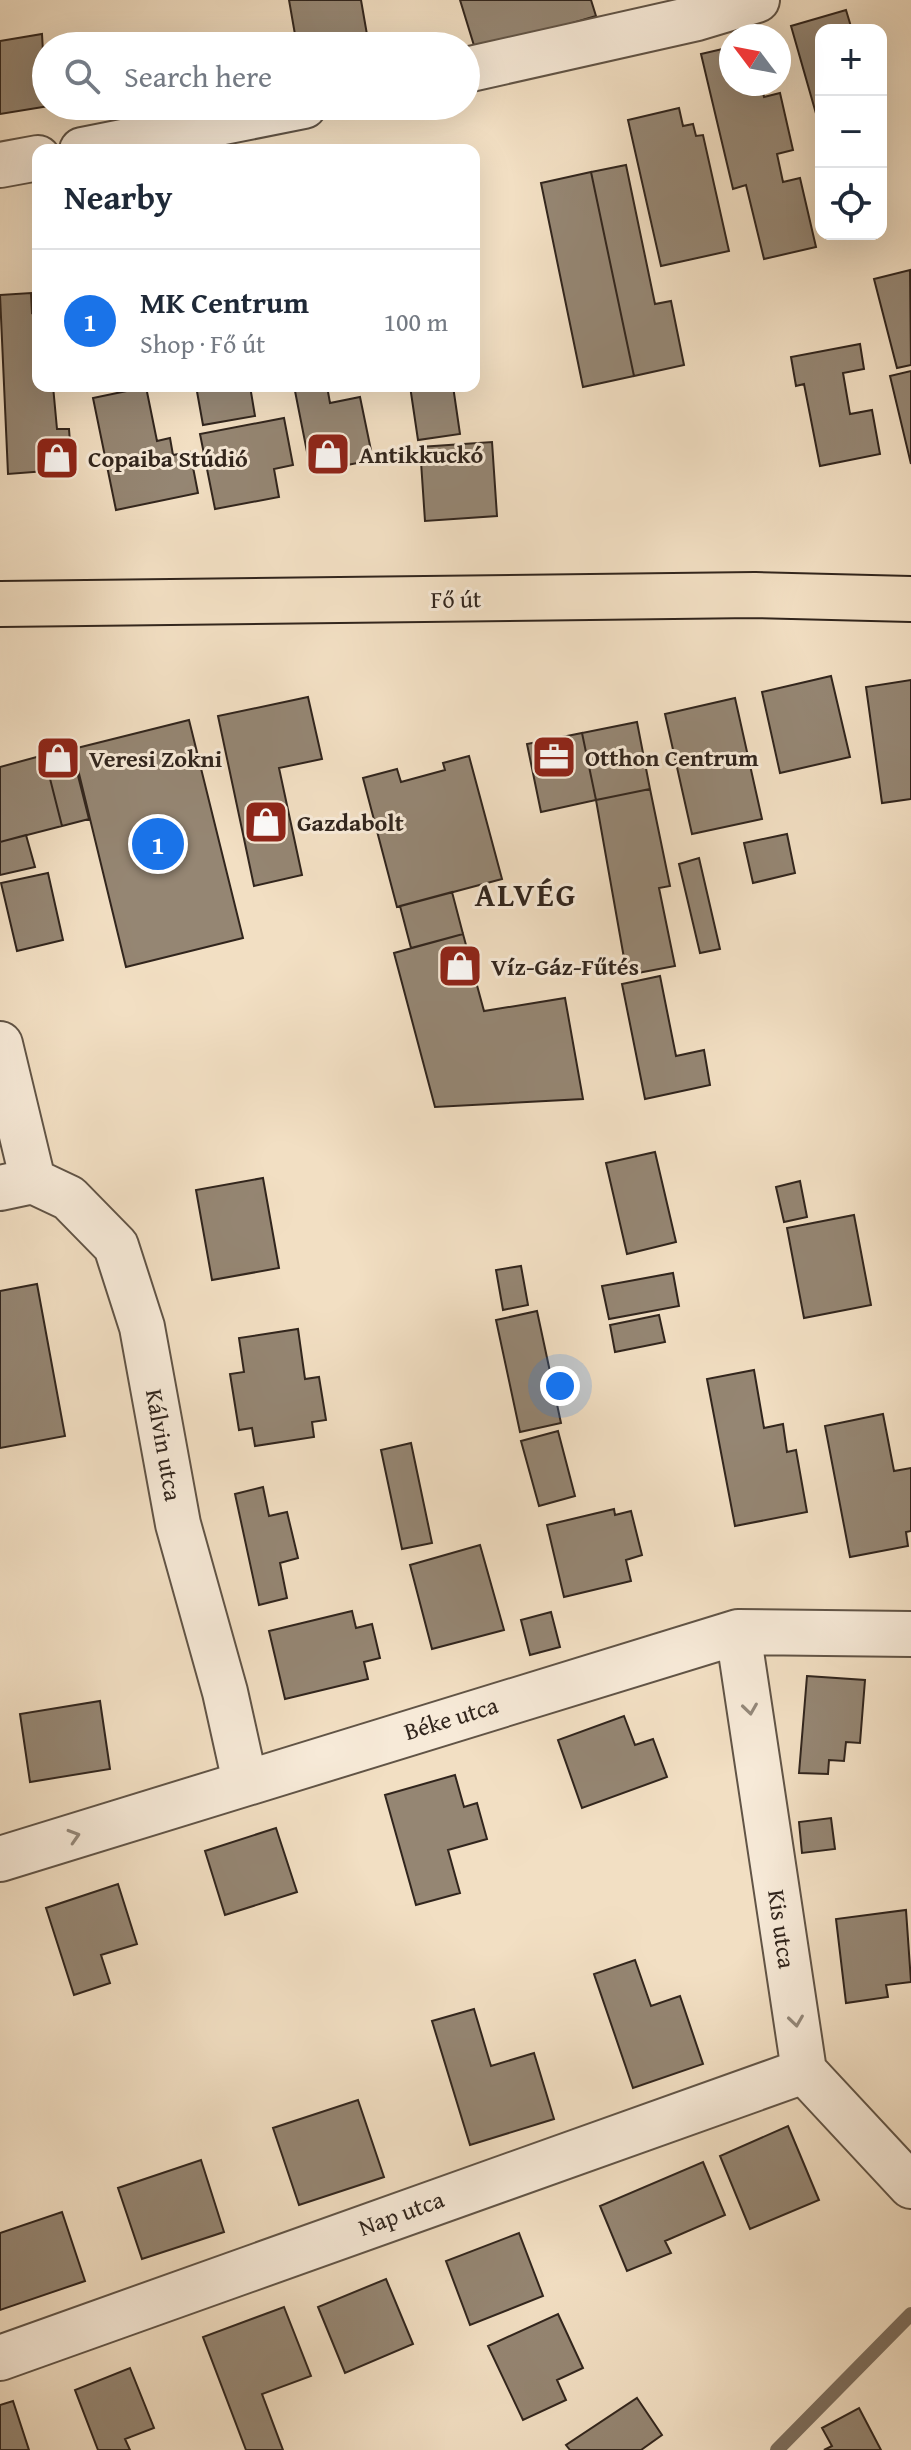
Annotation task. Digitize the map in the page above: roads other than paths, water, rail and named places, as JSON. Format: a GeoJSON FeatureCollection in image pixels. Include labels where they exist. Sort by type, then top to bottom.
{"type":"FeatureCollection","features":[{"type":"Feature","properties":{"kind":"main road","name":"Fő út"},"geometry":{"type":"LineString","coordinates":[[0,604],[755,595],[911,599]]}},
{"type":"Feature","properties":{"kind":"street"},"geometry":{"type":"LineString","coordinates":[[480,67],[697,18],[757,0]]}},
{"type":"Feature","properties":{"kind":"street"},"geometry":{"type":"LineString","coordinates":[[112,144],[233,120]]}},
{"type":"Feature","properties":{"kind":"street"},"geometry":{"type":"LineString","coordinates":[[0,165],[32,159]]}},
{"type":"Feature","properties":{"kind":"street"},"geometry":{"type":"LineString","coordinates":[[0,1044],[16,1185]]}},
{"type":"Feature","properties":{"kind":"street","name":"Kálvin utca"},"geometry":{"type":"LineString","coordinates":[[16,1185],[69,1198],[116,1246],[142,1327],[178,1524],[225,1692],[245,1782]]}},
{"type":"Feature","properties":{"kind":"street","name":"Béke utca"},"geometry":{"type":"LineString","coordinates":[[0,1859],[738,1632],[911,1634]]}},
{"type":"Feature","properties":{"kind":"street","name":"Kis utca"},"geometry":{"type":"LineString","coordinates":[[738,1632],[804,2071]]}},
{"type":"Feature","properties":{"kind":"street"},"geometry":{"type":"LineString","coordinates":[[804,2071],[911,2186]]}},
{"type":"Feature","properties":{"kind":"street","name":"Nap utca"},"geometry":{"type":"LineString","coordinates":[[0,2358],[804,2071]]}},
{"type":"Feature","properties":{"kind":"waterway"},"geometry":{"type":"LineString","coordinates":[[777,2450],[911,2314]]}},
{"type":"Feature","properties":{"kind":"place","name":"Antikkuckó"},"geometry":{"type":"Point","coordinates":[328,454]}},
{"type":"Feature","properties":{"kind":"place","name":"Copaiba Stúdió"},"geometry":{"type":"Point","coordinates":[57,458]}},
{"type":"Feature","properties":{"kind":"place","name":"Otthon Centrum"},"geometry":{"type":"Point","coordinates":[554,757]}},
{"type":"Feature","properties":{"kind":"place","name":"Veresi Zokni"},"geometry":{"type":"Point","coordinates":[58,758]}},
{"type":"Feature","properties":{"kind":"place","name":"Gazdabolt"},"geometry":{"type":"Point","coordinates":[266,822]}},
{"type":"Feature","properties":{"kind":"place","name":"MK Centrum"},"geometry":{"type":"Point","coordinates":[158,844]}},
{"type":"Feature","properties":{"kind":"place","name":"Víz-Gáz-Fűtés"},"geometry":{"type":"Point","coordinates":[460,966]}},
{"type":"Feature","properties":{"kind":"district","name":"ALVÉG"},"geometry":{"type":"Point","coordinates":[526,894]}}]}
